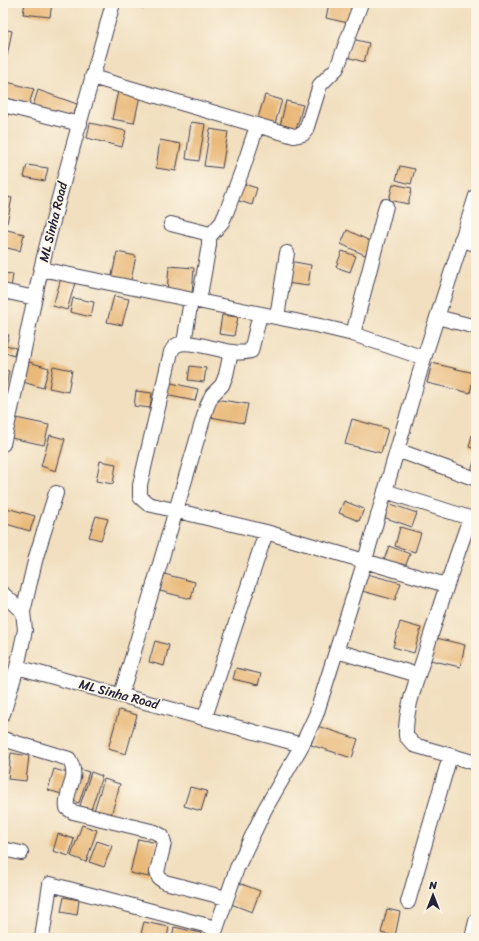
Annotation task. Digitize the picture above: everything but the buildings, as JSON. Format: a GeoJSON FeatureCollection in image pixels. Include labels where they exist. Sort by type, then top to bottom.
{"type":"FeatureCollection","features":[{"type":"Feature","properties":{"kind":"street","name":"ML Sinha Road"},"geometry":{"type":"LineString","coordinates":[[3,444],[8,399],[35,298],[59,198],[113,3]]}},
{"type":"Feature","properties":{"kind":"street"},"geometry":{"type":"LineString","coordinates":[[92,77],[294,136],[303,134],[306,130],[320,85],[337,68],[361,3]]}},
{"type":"Feature","properties":{"kind":"street"},"geometry":{"type":"LineString","coordinates":[[3,105],[80,124]]}},
{"type":"Feature","properties":{"kind":"street"},"geometry":{"type":"LineString","coordinates":[[184,342],[209,245],[209,236],[222,222],[226,213],[241,175],[257,126]]}},
{"type":"Feature","properties":{"kind":"street"},"geometry":{"type":"LineString","coordinates":[[42,938],[50,884],[215,933],[237,868],[265,809],[302,745],[316,715],[365,560],[424,358],[476,196]]}},
{"type":"Feature","properties":{"kind":"street"},"geometry":{"type":"LineString","coordinates":[[352,334],[386,206]]}},
{"type":"Feature","properties":{"kind":"street"},"geometry":{"type":"LineString","coordinates":[[172,224],[206,233],[209,236]]}},
{"type":"Feature","properties":{"kind":"street"},"geometry":{"type":"LineString","coordinates":[[461,240],[476,244]]}},
{"type":"Feature","properties":{"kind":"street"},"geometry":{"type":"LineString","coordinates":[[277,317],[287,253]]}},
{"type":"Feature","properties":{"kind":"street"},"geometry":{"type":"LineString","coordinates":[[41,269],[277,317],[352,334],[424,358]]}},
{"type":"Feature","properties":{"kind":"street"},"geometry":{"type":"LineString","coordinates":[[3,291],[35,298]]}},
{"type":"Feature","properties":{"kind":"street"},"geometry":{"type":"LineString","coordinates":[[260,314],[251,350],[245,353],[231,352],[184,342],[176,345],[171,352],[140,486],[140,497],[148,504],[266,532],[446,584]]}},
{"type":"Feature","properties":{"kind":"street"},"geometry":{"type":"LineString","coordinates":[[438,317],[476,327]]}},
{"type":"Feature","properties":{"kind":"street"},"geometry":{"type":"LineString","coordinates":[[121,695],[207,406],[212,395],[222,385],[226,375],[231,352]]}},
{"type":"Feature","properties":{"kind":"street"},"geometry":{"type":"LineString","coordinates":[[397,450],[476,479]]}},
{"type":"Feature","properties":{"kind":"street"},"geometry":{"type":"LineString","coordinates":[[385,491],[473,519],[446,584],[405,722],[406,736],[414,745],[476,763]]}},
{"type":"Feature","properties":{"kind":"street"},"geometry":{"type":"LineString","coordinates":[[4,710],[17,666],[25,630],[23,612],[36,557],[56,493]]}},
{"type":"Feature","properties":{"kind":"street"},"geometry":{"type":"LineString","coordinates":[[205,717],[266,532]]}},
{"type":"Feature","properties":{"kind":"street"},"geometry":{"type":"LineString","coordinates":[[3,594],[14,602],[23,612]]}},
{"type":"Feature","properties":{"kind":"street"},"geometry":{"type":"LineString","coordinates":[[337,650],[418,675]]}},
{"type":"Feature","properties":{"kind":"street","name":"ML Sinha Road"},"geometry":{"type":"LineString","coordinates":[[17,666],[302,745]]}},
{"type":"Feature","properties":{"kind":"street"},"geometry":{"type":"LineString","coordinates":[[3,739],[69,759],[74,766],[74,774],[66,801],[67,808],[74,812],[154,832],[162,836],[164,843],[157,872],[159,878],[165,882],[226,898]]}},
{"type":"Feature","properties":{"kind":"street"},"geometry":{"type":"LineString","coordinates":[[408,902],[450,756]]}},
{"type":"Feature","properties":{"kind":"street"},"geometry":{"type":"LineString","coordinates":[[3,849],[21,853]]}},
{"type":"Feature","properties":{"kind":"street"},"geometry":{"type":"LineString","coordinates":[[472,938],[476,921]]}}]}
